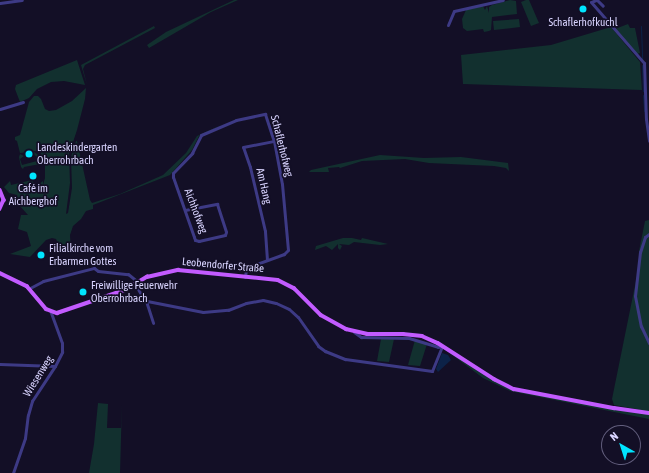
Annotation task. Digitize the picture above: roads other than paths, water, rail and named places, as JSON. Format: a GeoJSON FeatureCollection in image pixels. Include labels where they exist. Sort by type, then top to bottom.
{"type":"FeatureCollection","features":[{"type":"Feature","properties":{"kind":"main road"},"geometry":{"type":"LineString","coordinates":[[0,190],[4,202],[0,209]]}},
{"type":"Feature","properties":{"kind":"main road","name":"Leobendorfer Straße"},"geometry":{"type":"LineString","coordinates":[[51,312],[60,312],[124,290],[154,275],[181,270],[274,279],[289,285],[298,291],[324,317],[339,326],[354,332],[367,334],[418,335],[430,339],[494,379],[514,389],[614,408],[649,413]]}},
{"type":"Feature","properties":{"kind":"main road"},"geometry":{"type":"LineString","coordinates":[[0,273],[30,288],[44,306],[51,312]]}},
{"type":"Feature","properties":{"kind":"street"},"geometry":{"type":"LineString","coordinates":[[0,3],[22,0]]}},
{"type":"Feature","properties":{"kind":"street"},"geometry":{"type":"LineString","coordinates":[[448,25],[452,13],[455,11],[503,0]]}},
{"type":"Feature","properties":{"kind":"street"},"geometry":{"type":"LineString","coordinates":[[590,1],[597,0],[603,6]]}},
{"type":"Feature","properties":{"kind":"street"},"geometry":{"type":"LineString","coordinates":[[590,1],[644,64],[646,119],[649,142]]}},
{"type":"Feature","properties":{"kind":"street"},"geometry":{"type":"LineString","coordinates":[[0,109],[23,102]]}},
{"type":"Feature","properties":{"kind":"street","name":"Schaflerhofweg"},"geometry":{"type":"LineString","coordinates":[[173,175],[192,152],[200,137],[233,121],[265,113],[274,141],[284,196],[287,252],[267,260]]}},
{"type":"Feature","properties":{"kind":"street","name":"Am Hang"},"geometry":{"type":"LineString","coordinates":[[267,260],[265,231],[250,167],[243,147],[274,141]]}},
{"type":"Feature","properties":{"kind":"street","name":"Aichhofweg"},"geometry":{"type":"LineString","coordinates":[[173,175],[185,210],[196,241],[221,237],[226,232],[217,204],[185,210]]}},
{"type":"Feature","properties":{"kind":"street"},"geometry":{"type":"LineString","coordinates":[[649,234],[645,237],[640,252],[635,296],[641,326],[649,343]]}},
{"type":"Feature","properties":{"kind":"street"},"geometry":{"type":"LineString","coordinates":[[245,277],[248,268],[267,260]]}},
{"type":"Feature","properties":{"kind":"street"},"geometry":{"type":"LineString","coordinates":[[30,288],[43,281],[94,268],[98,271],[128,274],[137,283],[146,301],[153,323]]}},
{"type":"Feature","properties":{"kind":"street"},"geometry":{"type":"LineString","coordinates":[[146,301],[210,313],[228,310],[246,303],[263,300],[276,303],[289,309],[302,321],[318,346],[324,351],[345,359],[432,371],[442,346]]}},
{"type":"Feature","properties":{"kind":"street","name":"Wiesenweg"},"geometry":{"type":"LineString","coordinates":[[13,473],[25,438],[30,404],[55,366],[63,348],[51,312]]}},
{"type":"Feature","properties":{"kind":"street"},"geometry":{"type":"LineString","coordinates":[[0,364],[55,366]]}},
{"type":"Feature","properties":{"kind":"water"},"geometry":{"type":"Polygon","coordinates":[[[442,353],[448,355],[451,360],[438,372],[436,369],[442,353]]]}},
{"type":"Feature","properties":{"kind":"waterway"},"geometry":{"type":"LineString","coordinates":[[641,26],[642,59]]}},
{"type":"Feature","properties":{"kind":"waterway"},"geometry":{"type":"LineString","coordinates":[[642,65],[643,91]]}},
{"type":"Feature","properties":{"kind":"waterway"},"geometry":{"type":"LineString","coordinates":[[643,95],[644,111]]}},
{"type":"Feature","properties":{"kind":"place","name":"Schaflerhofkuchl"},"geometry":{"type":"Point","coordinates":[583,9]}},
{"type":"Feature","properties":{"kind":"place","name":"Landeskindergarten Oberrohrbach"},"geometry":{"type":"Point","coordinates":[29,154]}},
{"type":"Feature","properties":{"kind":"place","name":"Café im Aichberghof"},"geometry":{"type":"Point","coordinates":[33,176]}},
{"type":"Feature","properties":{"kind":"place","name":"Filialkirche vom Erbarmen Gottes"},"geometry":{"type":"Point","coordinates":[41,255]}},
{"type":"Feature","properties":{"kind":"place","name":"Freiwillige Feuerwehr Oberrohrbach"},"geometry":{"type":"Point","coordinates":[83,292]}}]}
